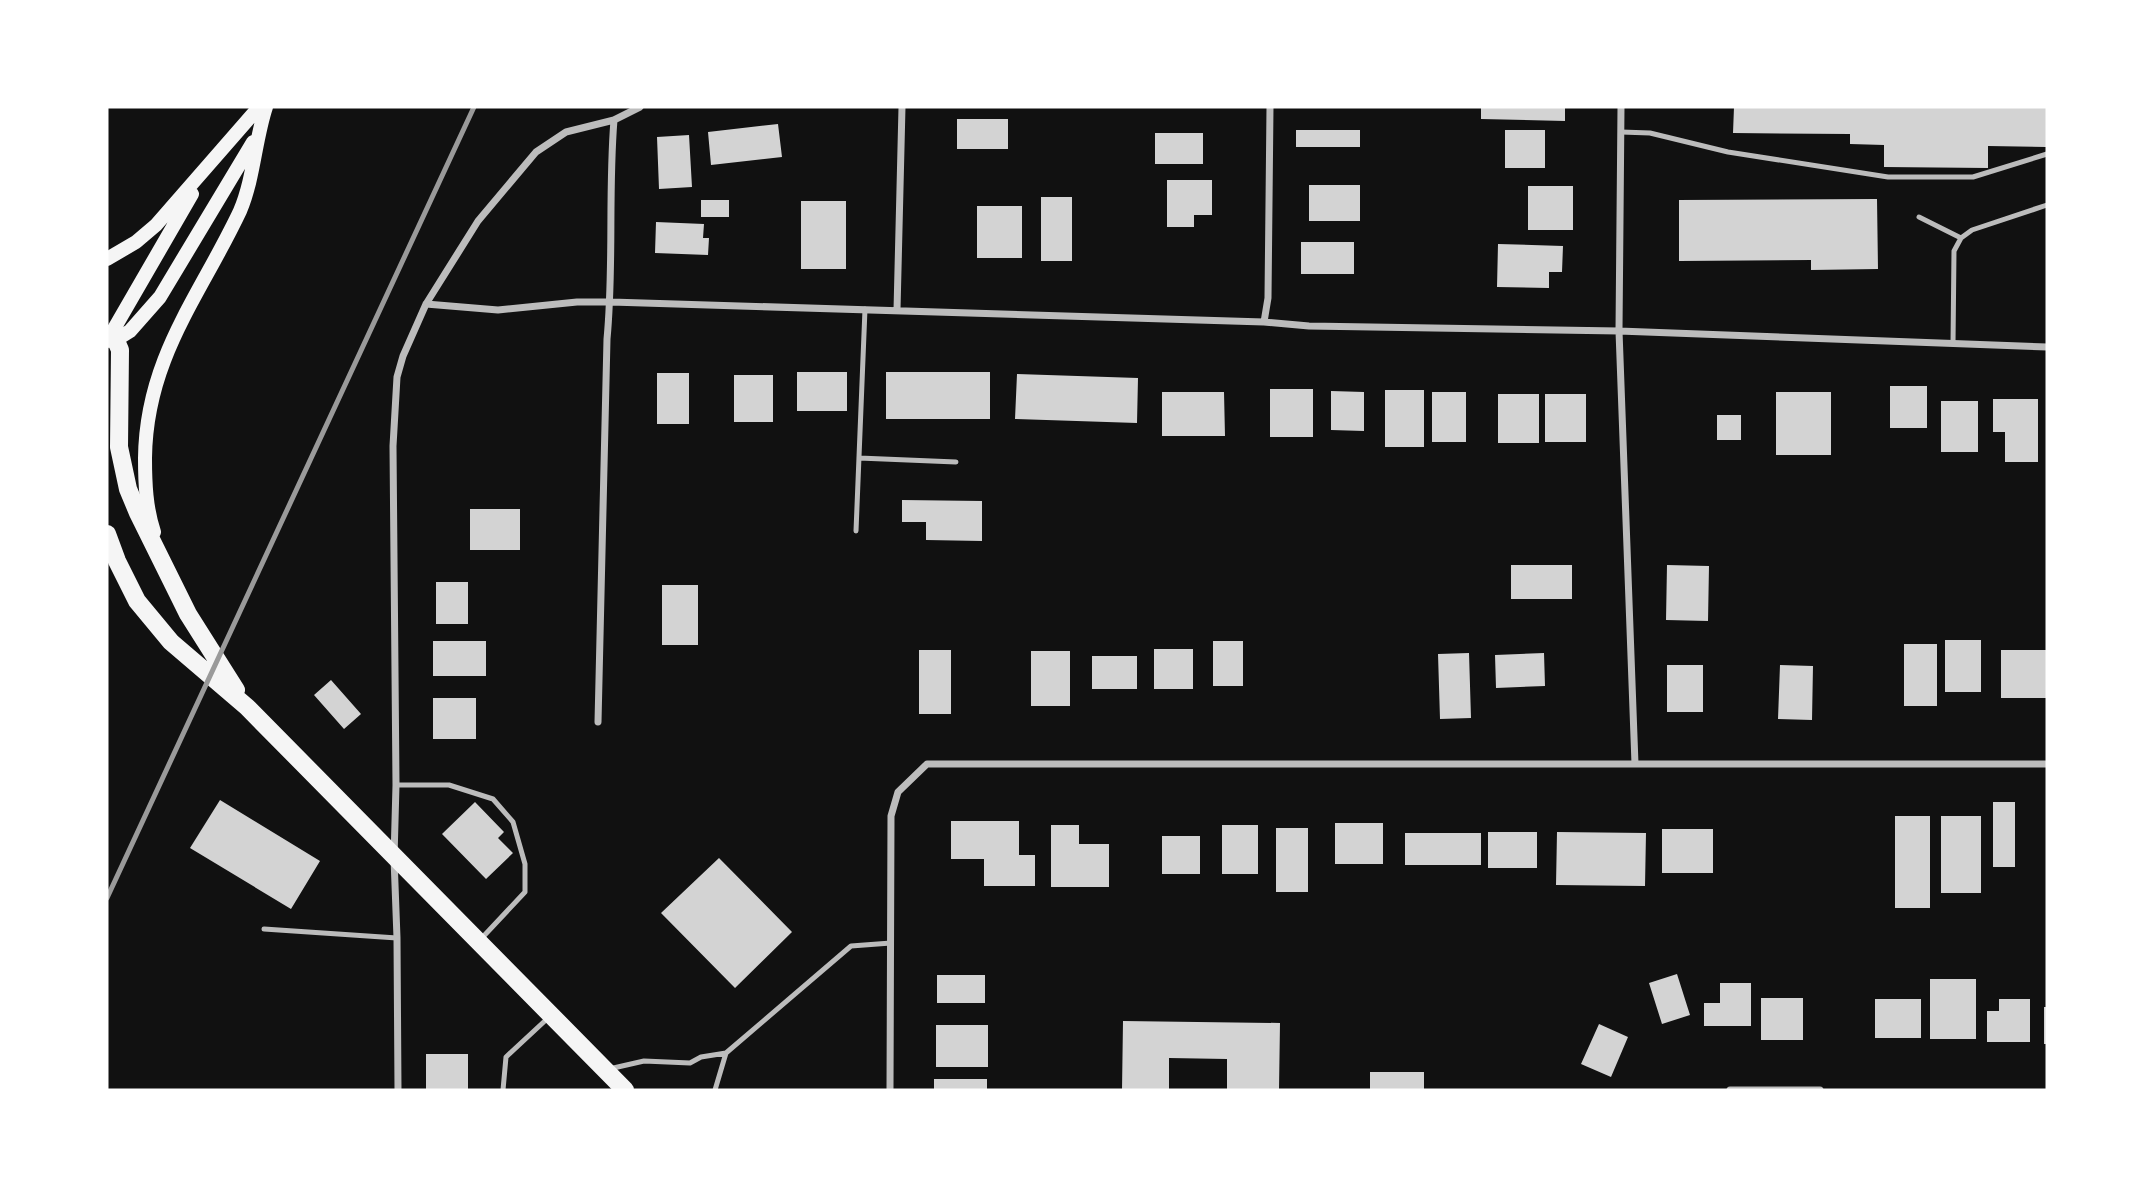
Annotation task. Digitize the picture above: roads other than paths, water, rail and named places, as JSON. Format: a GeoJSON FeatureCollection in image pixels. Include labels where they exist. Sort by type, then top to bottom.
{"type":"FeatureCollection","features":[{"type":"Feature","properties":{"kind":"main road"},"geometry":{"type":"LineString","coordinates":[[113,256],[156,225],[215,155],[262,111]]}},
{"type":"Feature","properties":{"kind":"main road"},"geometry":{"type":"LineString","coordinates":[[109,336],[122,336],[130,331],[160,297],[250,149],[262,111]]}},
{"type":"Feature","properties":{"kind":"main road"},"geometry":{"type":"LineString","coordinates":[[163,560],[147,507],[145,442],[154,390],[169,345],[244,201],[262,111]]}},
{"type":"Feature","properties":{"kind":"main road"},"geometry":{"type":"LineString","coordinates":[[109,336],[215,155]]}},
{"type":"Feature","properties":{"kind":"main road"},"geometry":{"type":"LineString","coordinates":[[109,336],[118,342],[121,359],[118,426],[122,469],[138,513],[188,614],[247,707]]}},
{"type":"Feature","properties":{"kind":"main road"},"geometry":{"type":"LineString","coordinates":[[107,534],[125,580],[137,601],[171,642],[247,707],[625,1090]]}},
{"type":"Feature","properties":{"kind":"street"},"geometry":{"type":"LineString","coordinates":[[398,1090],[394,858],[396,785],[393,446],[397,377],[403,356],[426,304],[478,221],[536,152],[566,132],[614,120],[640,107]]}},
{"type":"Feature","properties":{"kind":"street"},"geometry":{"type":"LineString","coordinates":[[897,310],[902,107]]}},
{"type":"Feature","properties":{"kind":"street"},"geometry":{"type":"LineString","coordinates":[[1264,322],[1268,298],[1270,107]]}},
{"type":"Feature","properties":{"kind":"street"},"geometry":{"type":"LineString","coordinates":[[1621,107],[1619,331],[1635,764]]}},
{"type":"Feature","properties":{"kind":"street"},"geometry":{"type":"LineString","coordinates":[[598,723],[614,120]]}},
{"type":"Feature","properties":{"kind":"street"},"geometry":{"type":"LineString","coordinates":[[426,304],[498,310],[577,302],[611,302],[1264,322],[1309,326],[1619,331],[2047,346]]}},
{"type":"Feature","properties":{"kind":"street"},"geometry":{"type":"LineString","coordinates":[[890,1090],[891,817],[898,792],[927,764],[2047,764]]}},
{"type":"Feature","properties":{"kind":"street"},"geometry":{"type":"LineString","coordinates":[[1730,1090],[1820,1090]]}},
{"type":"Feature","properties":{"kind":"lane"},"geometry":{"type":"LineString","coordinates":[[1621,132],[1650,133],[1728,152],[1888,177],[1973,177],[2047,154]]}},
{"type":"Feature","properties":{"kind":"lane"},"geometry":{"type":"LineString","coordinates":[[1953,344],[1954,251],[1961,238],[1972,230],[2047,205]]}},
{"type":"Feature","properties":{"kind":"lane"},"geometry":{"type":"LineString","coordinates":[[1919,217],[1961,238]]}},
{"type":"Feature","properties":{"kind":"lane"},"geometry":{"type":"LineString","coordinates":[[856,531],[865,309]]}},
{"type":"Feature","properties":{"kind":"lane"},"geometry":{"type":"LineString","coordinates":[[859,458],[956,463]]}},
{"type":"Feature","properties":{"kind":"lane"},"geometry":{"type":"LineString","coordinates":[[396,785],[449,785],[493,799],[513,822],[525,864],[526,892],[478,942]]}},
{"type":"Feature","properties":{"kind":"lane"},"geometry":{"type":"LineString","coordinates":[[264,929],[397,938]]}},
{"type":"Feature","properties":{"kind":"lane"},"geometry":{"type":"LineString","coordinates":[[603,1070],[644,1061],[690,1063],[701,1057],[726,1053],[851,947],[891,943]]}},
{"type":"Feature","properties":{"kind":"lane"},"geometry":{"type":"LineString","coordinates":[[503,1090],[506,1058],[550,1015]]}},
{"type":"Feature","properties":{"kind":"lane"},"geometry":{"type":"LineString","coordinates":[[715,1090],[726,1053]]}},
{"type":"Feature","properties":{"kind":"railway"},"geometry":{"type":"LineString","coordinates":[[107,898],[474,107]]}}]}
